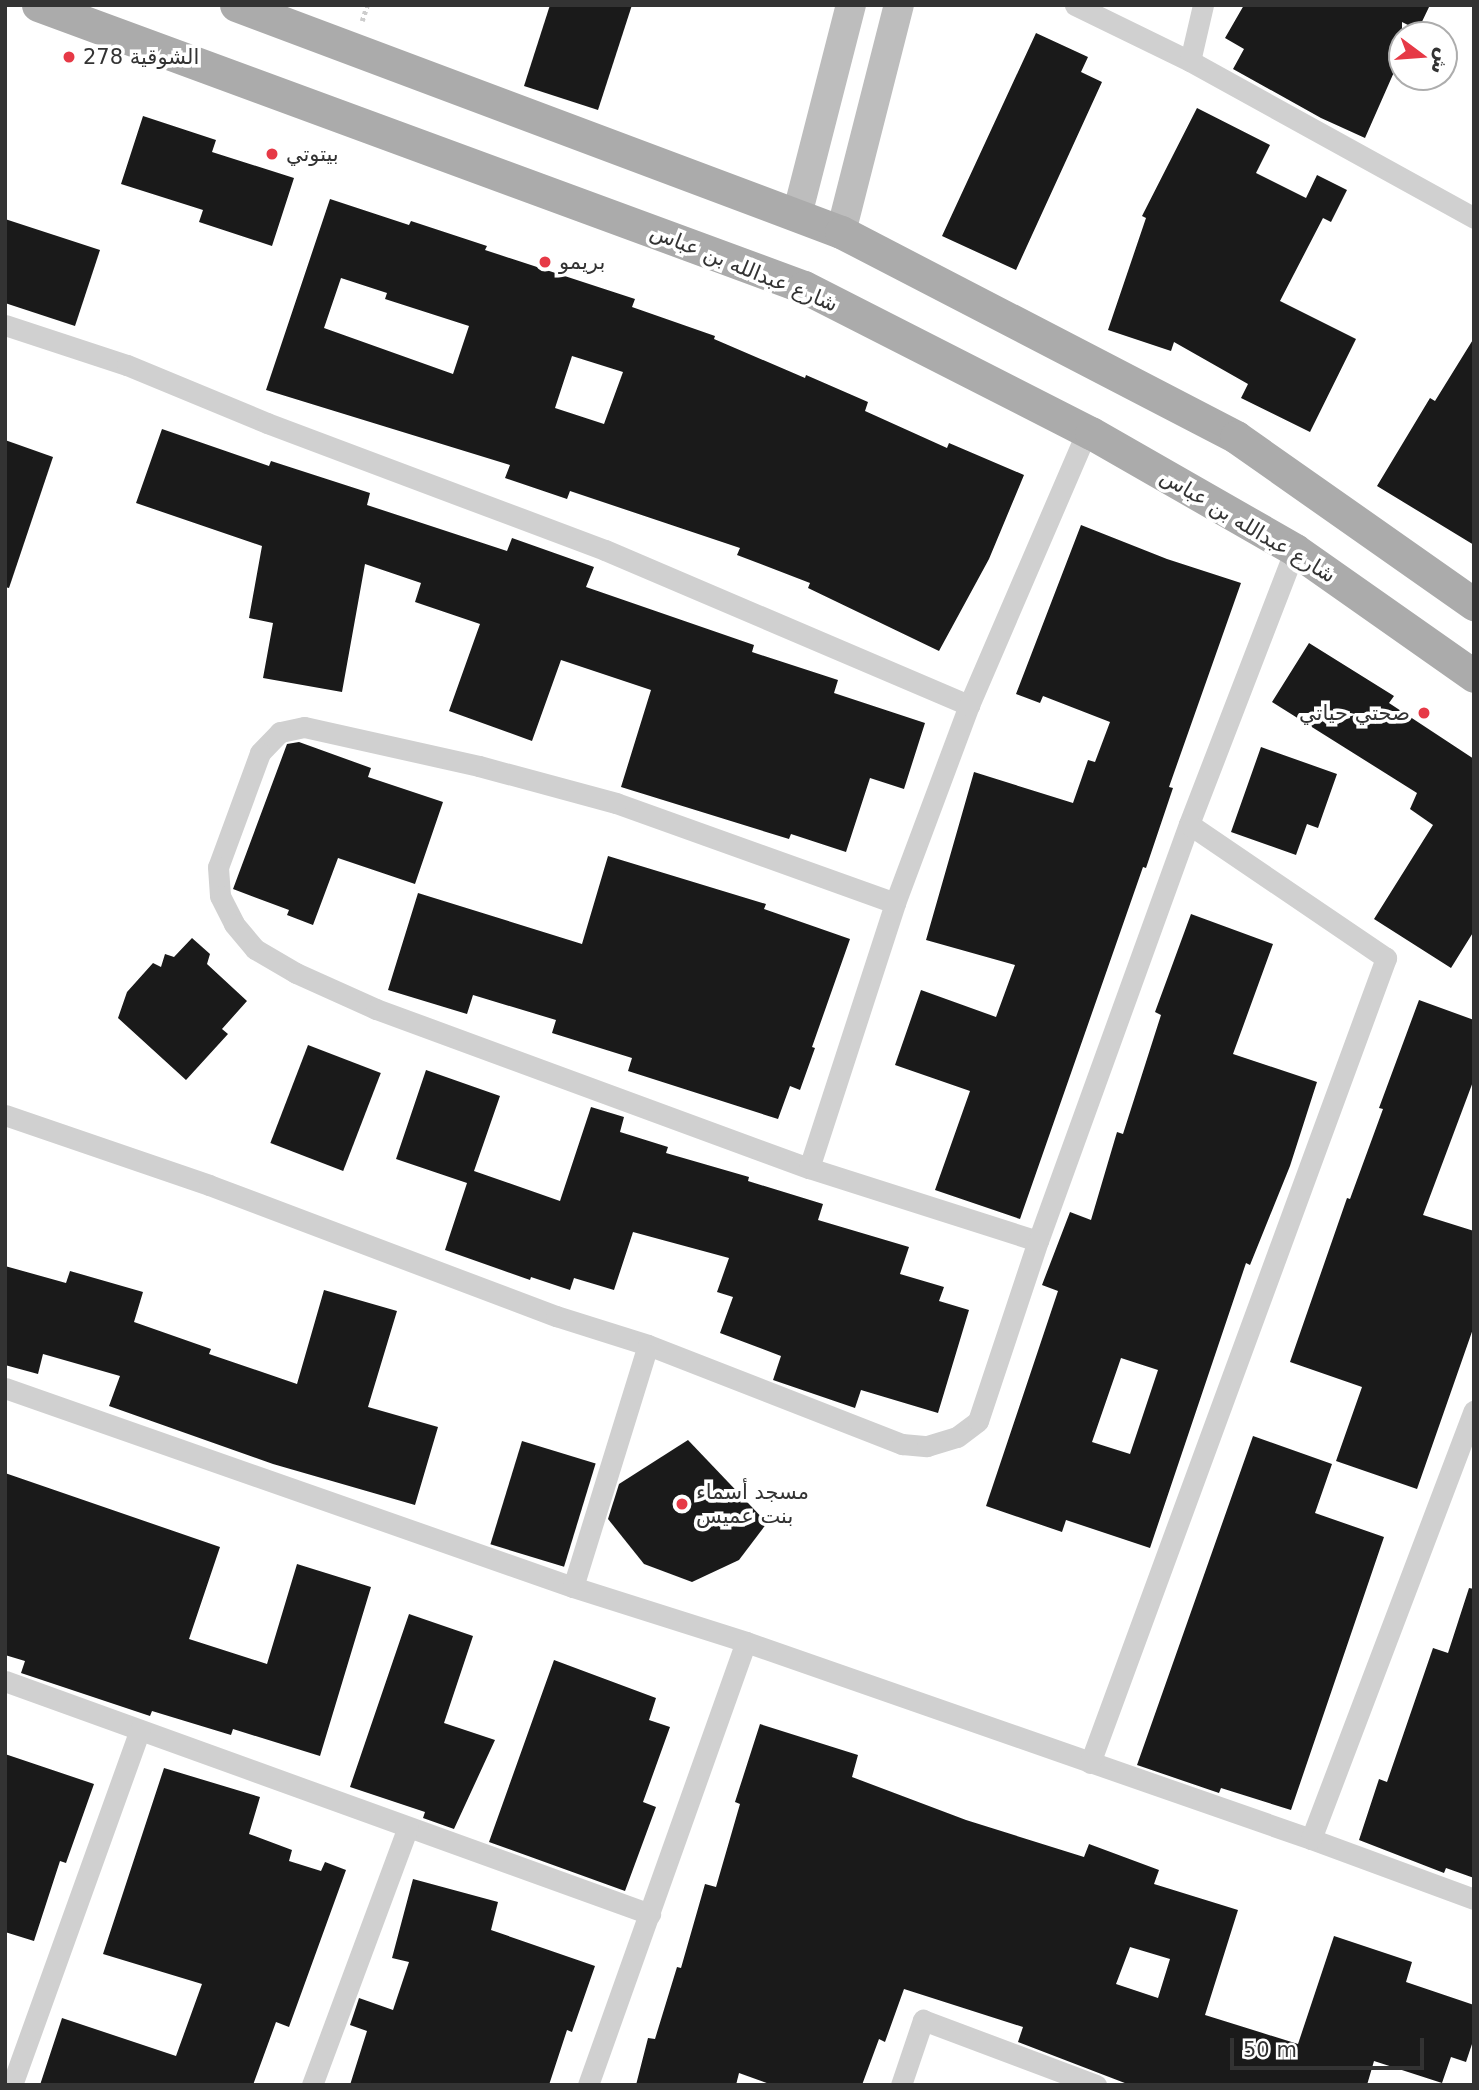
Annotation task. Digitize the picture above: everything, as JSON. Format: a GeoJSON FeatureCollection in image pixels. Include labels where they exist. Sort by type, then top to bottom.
{"type":"FeatureCollection","features":[{"type":"Feature","properties":{"kind":"main road","name":"شارع عبدالله بن عباس"},"geometry":{"type":"LineString","coordinates":[[38,5],[804,287],[1087,431],[1294,550],[1474,676]]}},
{"type":"Feature","properties":{"kind":"main road"},"geometry":{"type":"LineString","coordinates":[[236,5],[841,232],[1236,437],[1474,604]]}},
{"type":"Feature","properties":{"kind":"street"},"geometry":{"type":"LineString","coordinates":[[797,215],[851,5]]}},
{"type":"Feature","properties":{"kind":"street"},"geometry":{"type":"LineString","coordinates":[[841,232],[899,5]]}},
{"type":"Feature","properties":{"kind":"street"},"geometry":{"type":"LineString","coordinates":[[1075,5],[1190,61],[1474,218]]}},
{"type":"Feature","properties":{"kind":"street"},"geometry":{"type":"LineString","coordinates":[[1190,61],[1203,5]]}},
{"type":"Feature","properties":{"kind":"street"},"geometry":{"type":"LineString","coordinates":[[5,325],[127,365],[267,423],[605,550],[969,705]]}},
{"type":"Feature","properties":{"kind":"street"},"geometry":{"type":"LineString","coordinates":[[809,1168],[895,903],[969,705],[1087,431]]}},
{"type":"Feature","properties":{"kind":"street"},"geometry":{"type":"LineString","coordinates":[[5,1115],[209,1185],[556,1316],[648,1345],[902,1444],[927,1446],[957,1437],[978,1421],[1038,1241],[1189,824],[1294,550]]}},
{"type":"Feature","properties":{"kind":"street"},"geometry":{"type":"LineString","coordinates":[[895,903],[615,803],[479,766],[304,727],[280,732],[260,753],[218,867],[220,896],[234,925],[255,949],[296,973],[376,1009],[809,1168],[1038,1241]]}},
{"type":"Feature","properties":{"kind":"street"},"geometry":{"type":"LineString","coordinates":[[1090,1763],[1386,958],[1189,824]]}},
{"type":"Feature","properties":{"kind":"street"},"geometry":{"type":"LineString","coordinates":[[573,1587],[648,1345]]}},
{"type":"Feature","properties":{"kind":"street"},"geometry":{"type":"LineString","coordinates":[[5,1388],[573,1587],[746,1642],[1311,1839],[1474,1899]]}},
{"type":"Feature","properties":{"kind":"street"},"geometry":{"type":"LineString","coordinates":[[1311,1839],[1474,1411]]}},
{"type":"Feature","properties":{"kind":"street"},"geometry":{"type":"LineString","coordinates":[[588,2085],[746,1642]]}},
{"type":"Feature","properties":{"kind":"street"},"geometry":{"type":"LineString","coordinates":[[5,1681],[650,1914]]}},
{"type":"Feature","properties":{"kind":"street"},"geometry":{"type":"LineString","coordinates":[[12,2085],[140,1730]]}},
{"type":"Feature","properties":{"kind":"street"},"geometry":{"type":"LineString","coordinates":[[312,2085],[408,1827]]}},
{"type":"Feature","properties":{"kind":"street"},"geometry":{"type":"LineString","coordinates":[[901,2085],[923,2020],[1096,2085]]}},
{"type":"Feature","properties":{"kind":"building"},"geometry":{"type":"Polygon","coordinates":[[[550,5],[632,5],[598,110],[524,86],[550,5]]]}},
{"type":"Feature","properties":{"kind":"building"},"geometry":{"type":"Polygon","coordinates":[[[1244,5],[1430,5],[1422,21],[1388,21],[1388,86],[1365,138],[1321,118],[1233,69],[1244,49],[1225,38],[1244,5]]]}},
{"type":"Feature","properties":{"kind":"building"},"geometry":{"type":"Polygon","coordinates":[[[1036,33],[1088,57],[1081,72],[1102,82],[1016,270],[942,236],[1036,33]]]}},
{"type":"Feature","properties":{"kind":"building"},"geometry":{"type":"Polygon","coordinates":[[[1197,108],[1270,145],[1256,173],[1306,198],[1317,175],[1347,190],[1331,222],[1323,218],[1280,301],[1356,339],[1310,432],[1241,398],[1248,384],[1174,342],[1171,351],[1108,330],[1146,218],[1142,216],[1197,108]]]}},
{"type":"Feature","properties":{"kind":"building"},"geometry":{"type":"Polygon","coordinates":[[[143,116],[216,140],[212,152],[294,178],[272,246],[199,222],[203,210],[121,184],[143,116]]]}},
{"type":"Feature","properties":{"kind":"building"},"geometry":{"type":"Polygon","coordinates":[[[330,199],[409,225],[411,221],[487,246],[485,250],[635,299],[632,307],[715,336],[714,339],[805,378],[806,375],[868,402],[865,411],[947,448],[949,443],[1024,475],[989,559],[939,651],[808,588],[810,583],[737,555],[740,548],[570,491],[567,499],[505,478],[510,465],[266,390],[330,199]],[[341,278],[324,328],[453,374],[469,326],[385,299],[387,293],[341,278]],[[572,356],[555,408],[604,424],[623,372],[572,356]]]}},
{"type":"Feature","properties":{"kind":"building"},"geometry":{"type":"Polygon","coordinates":[[[5,219],[100,250],[75,326],[5,303],[5,219]]]}},
{"type":"Feature","properties":{"kind":"building"},"geometry":{"type":"Polygon","coordinates":[[[1474,338],[1474,545],[1377,486],[1430,398],[1435,401],[1474,338]]]}},
{"type":"Feature","properties":{"kind":"building"},"geometry":{"type":"Polygon","coordinates":[[[162,429],[269,466],[271,461],[370,493],[367,505],[507,551],[512,538],[594,567],[586,587],[754,645],[752,652],[838,680],[834,693],[925,723],[904,789],[870,778],[846,852],[791,834],[789,839],[621,787],[651,690],[561,660],[532,741],[449,711],[480,624],[415,602],[421,583],[365,564],[342,692],[263,678],[273,623],[249,618],[262,546],[136,503],[162,429]]]}},
{"type":"Feature","properties":{"kind":"building"},"geometry":{"type":"Polygon","coordinates":[[[5,440],[53,457],[9,588],[5,587],[5,440]]]}},
{"type":"Feature","properties":{"kind":"building"},"geometry":{"type":"Polygon","coordinates":[[[1081,525],[1167,559],[1241,583],[1169,787],[1173,788],[1146,868],[1143,867],[1020,1219],[935,1190],[970,1091],[895,1065],[921,990],[996,1017],[1015,965],[926,940],[974,772],[1073,803],[1088,760],[1095,762],[1110,722],[1043,696],[1040,703],[1016,694],[1081,525]]]}},
{"type":"Feature","properties":{"kind":"building"},"geometry":{"type":"Polygon","coordinates":[[[1309,643],[1394,696],[1389,703],[1474,759],[1474,931],[1451,968],[1374,919],[1433,825],[1410,809],[1417,793],[1272,702],[1309,643]]]}},
{"type":"Feature","properties":{"kind":"building"},"geometry":{"type":"Polygon","coordinates":[[[299,742],[371,768],[368,777],[443,802],[415,884],[338,858],[313,925],[287,915],[289,910],[233,889],[287,744],[299,742]]]}},
{"type":"Feature","properties":{"kind":"building"},"geometry":{"type":"Polygon","coordinates":[[[1261,747],[1337,774],[1318,828],[1307,824],[1296,855],[1231,832],[1261,747]]]}},
{"type":"Feature","properties":{"kind":"building"},"geometry":{"type":"Polygon","coordinates":[[[608,856],[766,904],[764,909],[850,939],[812,1047],[815,1048],[800,1090],[790,1086],[778,1119],[628,1071],[632,1058],[552,1033],[556,1020],[473,995],[467,1014],[388,990],[418,893],[582,944],[608,856]]]}},
{"type":"Feature","properties":{"kind":"building"},"geometry":{"type":"Polygon","coordinates":[[[1191,914],[1273,944],[1233,1054],[1317,1082],[1290,1166],[1250,1265],[1246,1263],[1150,1548],[1066,1520],[1062,1532],[986,1506],[1058,1291],[1042,1285],[1070,1212],[1091,1220],[1117,1132],[1123,1134],[1161,1015],[1155,1012],[1191,914]],[[1121,1358],[1092,1442],[1130,1454],[1158,1370],[1121,1358]]]}},
{"type":"Feature","properties":{"kind":"building"},"geometry":{"type":"Polygon","coordinates":[[[192,938],[210,954],[207,964],[247,1001],[222,1029],[228,1034],[186,1080],[118,1018],[127,992],[153,963],[161,967],[165,954],[174,957],[192,938]]]}},
{"type":"Feature","properties":{"kind":"building"},"geometry":{"type":"Polygon","coordinates":[[[1419,1000],[1474,1020],[1474,1079],[1423,1215],[1474,1231],[1474,1326],[1417,1489],[1336,1461],[1362,1387],[1290,1362],[1347,1198],[1350,1199],[1383,1109],[1379,1108],[1419,1000]]]}},
{"type":"Feature","properties":{"kind":"building"},"geometry":{"type":"Polygon","coordinates":[[[308,1045],[381,1073],[343,1171],[270,1143],[308,1045]]]}},
{"type":"Feature","properties":{"kind":"building"},"geometry":{"type":"Polygon","coordinates":[[[426,1070],[500,1096],[474,1171],[560,1201],[591,1107],[624,1117],[620,1132],[668,1147],[666,1153],[749,1177],[748,1181],[823,1204],[818,1220],[909,1247],[900,1274],[944,1287],[939,1301],[969,1310],[938,1413],[861,1390],[855,1408],[773,1380],[781,1356],[720,1333],[733,1297],[717,1292],[729,1258],[633,1232],[614,1290],[574,1278],[570,1290],[531,1277],[530,1280],[445,1250],[467,1183],[396,1159],[426,1070]]]}},
{"type":"Feature","properties":{"kind":"building"},"geometry":{"type":"Polygon","coordinates":[[[5,1266],[66,1283],[70,1271],[143,1292],[134,1322],[211,1349],[209,1354],[297,1384],[324,1290],[397,1311],[368,1407],[438,1427],[415,1505],[273,1464],[109,1406],[120,1376],[43,1354],[38,1374],[5,1365],[5,1266]]]}},
{"type":"Feature","properties":{"kind":"building"},"geometry":{"type":"Polygon","coordinates":[[[1253,1436],[1332,1464],[1315,1513],[1384,1537],[1291,1810],[1221,1788],[1219,1793],[1137,1765],[1253,1436]]]}},
{"type":"Feature","properties":{"kind":"building","name":"مسجد أسماء بنت عميس"},"geometry":{"type":"Polygon","coordinates":[[[688,1440],[767,1523],[739,1560],[692,1582],[644,1564],[608,1519],[619,1484],[688,1440]]]}},
{"type":"Feature","properties":{"kind":"building"},"geometry":{"type":"Polygon","coordinates":[[[522,1441],[596,1464],[564,1567],[490,1544],[522,1441]]]}},
{"type":"Feature","properties":{"kind":"building"},"geometry":{"type":"Polygon","coordinates":[[[5,1473],[220,1547],[189,1639],[267,1664],[297,1564],[371,1587],[320,1756],[233,1729],[231,1735],[152,1711],[150,1716],[21,1673],[25,1661],[5,1655],[5,1473]]]}},
{"type":"Feature","properties":{"kind":"building"},"geometry":{"type":"Polygon","coordinates":[[[1469,1588],[1474,1589],[1474,1878],[1446,1868],[1444,1873],[1359,1840],[1379,1779],[1387,1782],[1433,1648],[1448,1653],[1469,1588]]]}},
{"type":"Feature","properties":{"kind":"building"},"geometry":{"type":"Polygon","coordinates":[[[409,1614],[473,1636],[444,1723],[495,1740],[454,1829],[423,1818],[425,1812],[350,1787],[409,1614]]]}},
{"type":"Feature","properties":{"kind":"building"},"geometry":{"type":"Polygon","coordinates":[[[554,1660],[656,1698],[649,1720],[670,1727],[643,1802],[656,1807],[625,1891],[489,1842],[554,1660]]]}},
{"type":"Feature","properties":{"kind":"building"},"geometry":{"type":"Polygon","coordinates":[[[760,1724],[858,1755],[852,1777],[966,1820],[1084,1857],[1089,1844],[1159,1870],[1154,1884],[1238,1910],[1205,2015],[1298,2044],[1334,1936],[1412,1962],[1406,1982],[1474,2005],[1474,2038],[1466,2062],[1451,2057],[1442,2083],[1374,2061],[1367,2085],[1130,2085],[1018,2042],[1023,2027],[904,1989],[885,2042],[879,2039],[862,2085],[772,2085],[739,2073],[736,2085],[636,2085],[648,2038],[655,2039],[677,1967],[681,1968],[705,1884],[716,1887],[740,1804],[735,1802],[760,1724]],[[1130,1947],[1116,1984],[1158,1998],[1170,1959],[1130,1947]]]}},
{"type":"Feature","properties":{"kind":"building"},"geometry":{"type":"Polygon","coordinates":[[[5,1754],[94,1784],[66,1863],[60,1861],[34,1941],[5,1932],[5,1754]]]}},
{"type":"Feature","properties":{"kind":"building"},"geometry":{"type":"Polygon","coordinates":[[[164,1768],[260,1797],[249,1834],[292,1850],[289,1861],[321,1871],[325,1862],[346,1870],[289,2027],[276,2022],[253,2085],[40,2085],[62,2018],[176,2056],[202,1984],[103,1954],[164,1768]]]}},
{"type":"Feature","properties":{"kind":"building"},"geometry":{"type":"Polygon","coordinates":[[[413,1879],[498,1902],[491,1930],[595,1966],[572,2032],[567,2030],[549,2085],[350,2085],[367,2031],[350,2025],[359,1998],[393,2010],[409,1962],[392,1958],[413,1879]]]}},
{"type":"Feature","properties":{"kind":"place","name":"الشوقية 278"},"geometry":{"type":"Point","coordinates":[69,57]}},
{"type":"Feature","properties":{"kind":"place","name":"بيتوتي"},"geometry":{"type":"Point","coordinates":[272,154]}},
{"type":"Feature","properties":{"kind":"place","name":"بريمو"},"geometry":{"type":"Point","coordinates":[545,262]}},
{"type":"Feature","properties":{"kind":"place","name":"صحتي حياتي"},"geometry":{"type":"Point","coordinates":[1424,713]}},
{"type":"Feature","properties":{"kind":"place","name":"مسجد أسماء بنت عميس"},"geometry":{"type":"Point","coordinates":[682,1504]}}]}
